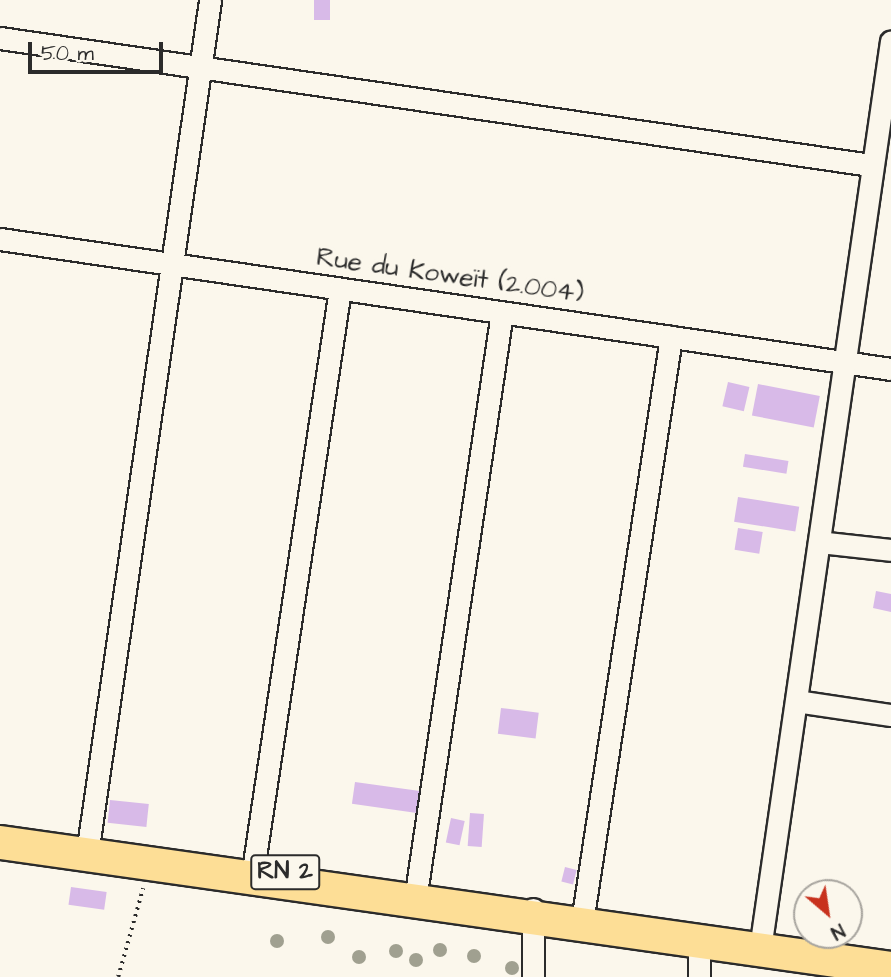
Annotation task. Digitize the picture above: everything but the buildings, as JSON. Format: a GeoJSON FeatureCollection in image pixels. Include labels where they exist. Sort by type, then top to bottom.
{"type":"FeatureCollection","features":[{"type":"Feature","properties":{"kind":"main road","name":"RN 2"},"geometry":{"type":"LineString","coordinates":[[0,832],[150,863],[253,872]]}},
{"type":"Feature","properties":{"kind":"main road","name":"RN 2"},"geometry":{"type":"LineString","coordinates":[[0,842],[88,849],[416,895],[891,968]]}},
{"type":"Feature","properties":{"kind":"street"},"geometry":{"type":"LineString","coordinates":[[88,849],[210,0]]}},
{"type":"Feature","properties":{"kind":"street"},"geometry":{"type":"LineString","coordinates":[[0,38],[871,165]]}},
{"type":"Feature","properties":{"kind":"street"},"geometry":{"type":"LineString","coordinates":[[760,949],[891,41]]}},
{"type":"Feature","properties":{"kind":"street","name":"Rue du Koweït (2.004)"},"geometry":{"type":"LineString","coordinates":[[0,239],[891,369]]}},
{"type":"Feature","properties":{"kind":"street"},"geometry":{"type":"LineString","coordinates":[[253,872],[340,289]]}},
{"type":"Feature","properties":{"kind":"street"},"geometry":{"type":"LineString","coordinates":[[416,895],[502,312]]}},
{"type":"Feature","properties":{"kind":"street"},"geometry":{"type":"LineString","coordinates":[[575,921],[671,337]]}},
{"type":"Feature","properties":{"kind":"street"},"geometry":{"type":"LineString","coordinates":[[819,542],[891,550]]}},
{"type":"Feature","properties":{"kind":"street"},"geometry":{"type":"LineString","coordinates":[[796,702],[891,715]]}},
{"type":"Feature","properties":{"kind":"street"},"geometry":{"type":"LineString","coordinates":[[533,915],[533,977]]}},
{"type":"Feature","properties":{"kind":"street"},"geometry":{"type":"LineString","coordinates":[[699,939],[699,977]]}},
{"type":"Feature","properties":{"kind":"path"},"geometry":{"type":"LineString","coordinates":[[118,977],[150,863]]}}]}
